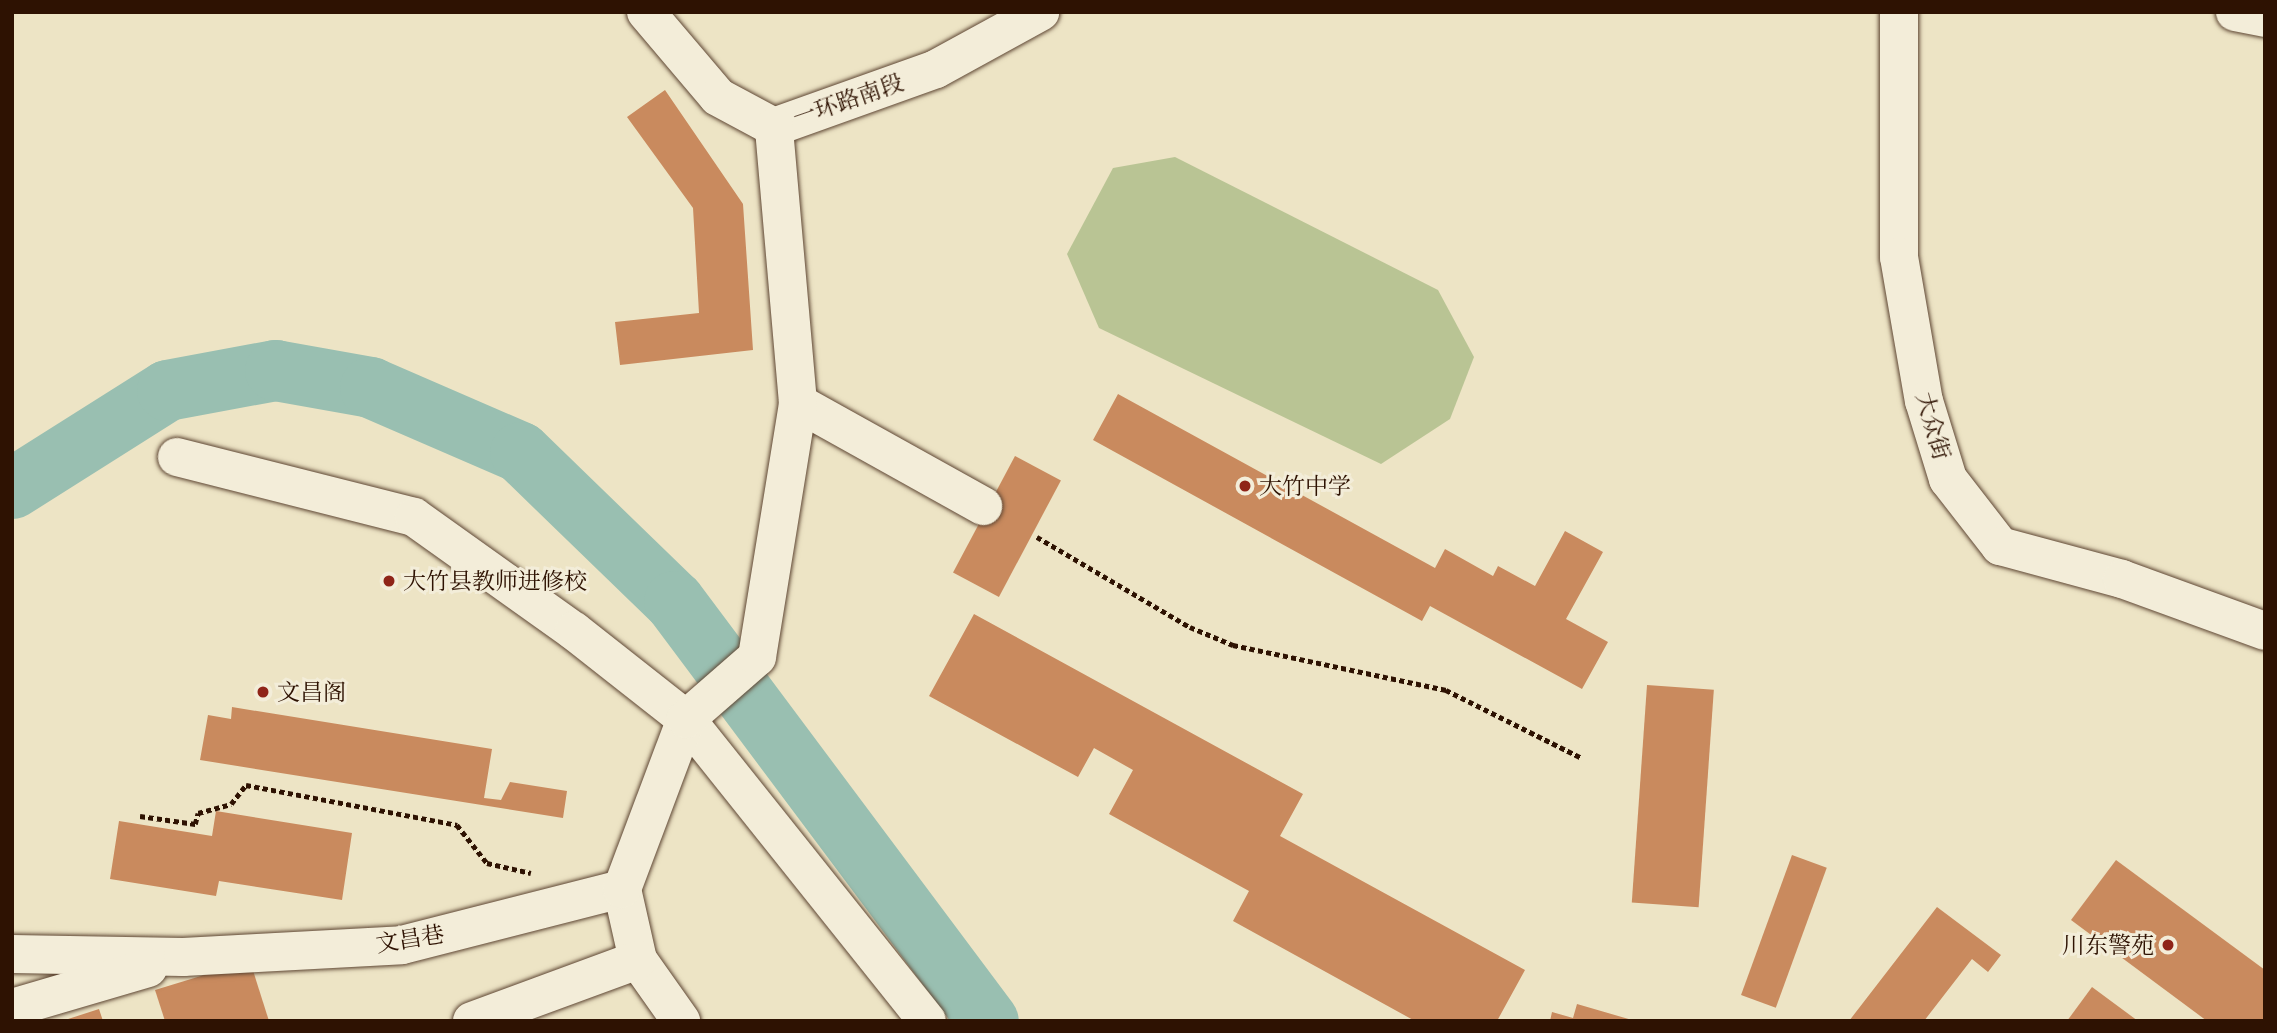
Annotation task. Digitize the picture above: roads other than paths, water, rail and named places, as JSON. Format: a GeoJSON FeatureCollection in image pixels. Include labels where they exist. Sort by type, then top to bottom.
{"type":"FeatureCollection","features":[{"type":"Feature","properties":{"kind":"street","name":"一环路南段"},"geometry":{"type":"LineString","coordinates":[[646,12],[718,97],[774,127],[936,69],[1040,12]]}},
{"type":"Feature","properties":{"kind":"street","name":"大众街"},"geometry":{"type":"LineString","coordinates":[[1899,12],[1899,257],[1924,401],[1948,479],[2000,546],[2122,579],[2265,631]]}},
{"type":"Feature","properties":{"kind":"street"},"geometry":{"type":"LineString","coordinates":[[681,1021],[638,960],[622,889],[686,719],[757,657],[798,403],[774,127]]}},
{"type":"Feature","properties":{"kind":"street"},"geometry":{"type":"LineString","coordinates":[[798,403],[983,506]]}},
{"type":"Feature","properties":{"kind":"street"},"geometry":{"type":"LineString","coordinates":[[177,457],[414,517],[574,631],[686,719],[927,1021]]}},
{"type":"Feature","properties":{"kind":"street","name":"文昌巷"},"geometry":{"type":"LineString","coordinates":[[12,954],[183,957],[402,945],[622,889]]}},
{"type":"Feature","properties":{"kind":"street"},"geometry":{"type":"LineString","coordinates":[[12,1008],[183,957]]}},
{"type":"Feature","properties":{"kind":"street"},"geometry":{"type":"LineString","coordinates":[[471,1021],[638,960]]}},
{"type":"Feature","properties":{"kind":"waterway"},"geometry":{"type":"LineString","coordinates":[[12,488],[167,390],[275,370],[370,387],[520,452],[674,601],[988,1021]]}},
{"type":"Feature","properties":{"kind":"place","name":"大竹中学"},"geometry":{"type":"Point","coordinates":[1245,486]}},
{"type":"Feature","properties":{"kind":"place","name":"大竹县教师进修校"},"geometry":{"type":"Point","coordinates":[389,581]}},
{"type":"Feature","properties":{"kind":"place","name":"文昌阁"},"geometry":{"type":"Point","coordinates":[263,692]}},
{"type":"Feature","properties":{"kind":"place","name":"川东警苑"},"geometry":{"type":"Point","coordinates":[2168,945]}}]}
